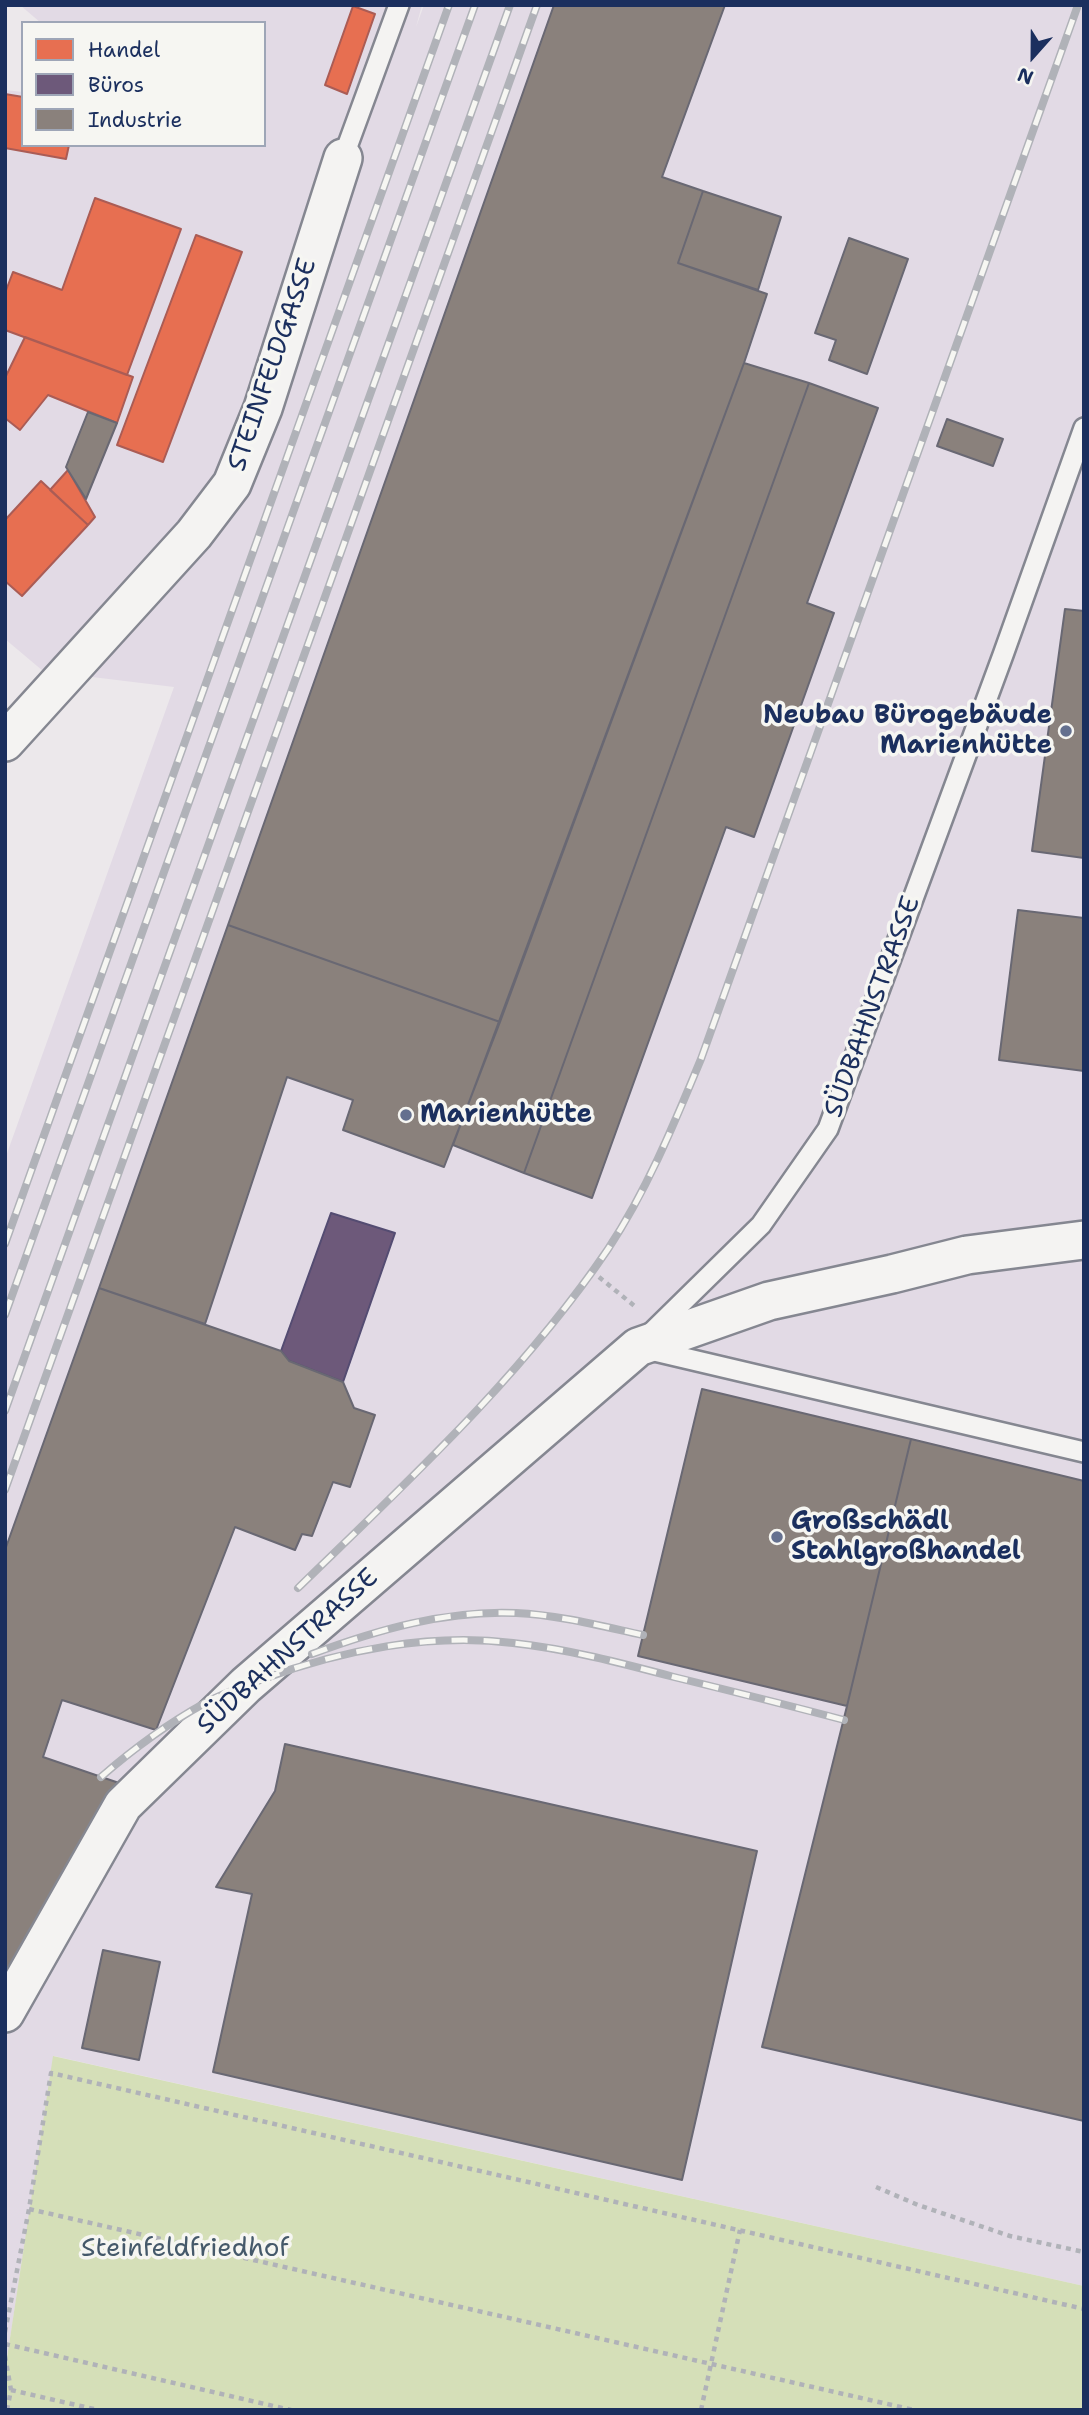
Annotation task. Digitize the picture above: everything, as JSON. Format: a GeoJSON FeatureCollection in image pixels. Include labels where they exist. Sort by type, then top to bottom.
{"type":"FeatureCollection","features":[{"type":"Feature","properties":{"kind":"street","name":"STEINFELDGASSE"},"geometry":{"type":"LineString","coordinates":[[5,742],[194,534],[232,484],[262,408],[343,158]]}},
{"type":"Feature","properties":{"kind":"street","name":"SÜDBAHNSTRASSE"},"geometry":{"type":"LineString","coordinates":[[5,2013],[123,1805],[251,1680],[649,1335],[769,1301],[892,1275],[967,1255],[1084,1240]]}},
{"type":"Feature","properties":{"kind":"lane"},"geometry":{"type":"LineString","coordinates":[[343,158],[400,5]]}},
{"type":"Feature","properties":{"kind":"lane","name":"SÜDBAHNSTRASSE"},"geometry":{"type":"LineString","coordinates":[[649,1335],[761,1225],[828,1129],[1084,428]]}},
{"type":"Feature","properties":{"kind":"lane"},"geometry":{"type":"LineString","coordinates":[[649,1335],[1084,1452]]}},
{"type":"Feature","properties":{"kind":"path"},"geometry":{"type":"LineString","coordinates":[[599,1277],[623,1299],[649,1335]]}},
{"type":"Feature","properties":{"kind":"path"},"geometry":{"type":"LineString","coordinates":[[5,2332],[51,2073],[1084,2309]]}},
{"type":"Feature","properties":{"kind":"path"},"geometry":{"type":"LineString","coordinates":[[876,2187],[918,2205],[1010,2236],[1084,2252]]}},
{"type":"Feature","properties":{"kind":"path"},"geometry":{"type":"LineString","coordinates":[[29,2208],[914,2410]]}},
{"type":"Feature","properties":{"kind":"path"},"geometry":{"type":"LineString","coordinates":[[701,2410],[740,2230]]}},
{"type":"Feature","properties":{"kind":"path"},"geometry":{"type":"LineString","coordinates":[[5,2344],[291,2410]]}},
{"type":"Feature","properties":{"kind":"path"},"geometry":{"type":"LineString","coordinates":[[5,2356],[11,2390],[7,2410]]}},
{"type":"Feature","properties":{"kind":"path"},"geometry":{"type":"LineString","coordinates":[[11,2390],[97,2410]]}},
{"type":"Feature","properties":{"kind":"shaded area"},"geometry":{"type":"Polygon","coordinates":[[[20,5],[422,5],[416,27],[424,5],[1084,5],[1084,2286],[54,2056],[5,2371],[5,1159],[174,687],[43,671],[5,639],[5,90],[21,92],[21,147],[266,147],[266,21],[39,21],[20,5]]]}},
{"type":"Feature","properties":{"kind":"green space","name":"Steinfeldfriedhof"},"geometry":{"type":"Polygon","coordinates":[[[53,2056],[1084,2286],[1084,2410],[5,2410],[5,2371],[53,2056]]]}},
{"type":"Feature","properties":{"kind":"building: Handel"},"geometry":{"type":"Polygon","coordinates":[[[353,6],[375,14],[347,94],[325,85],[353,6]]]}},
{"type":"Feature","properties":{"kind":"building: Handel"},"geometry":{"type":"Polygon","coordinates":[[[5,94],[21,97],[21,147],[69,147],[66,159],[5,148],[5,94]]]}},
{"type":"Feature","properties":{"kind":"building: Handel"},"geometry":{"type":"Polygon","coordinates":[[[95,198],[181,229],[127,375],[5,330],[5,293],[13,272],[62,290],[95,198]]]}},
{"type":"Feature","properties":{"kind":"building: Handel"},"geometry":{"type":"Polygon","coordinates":[[[196,235],[242,252],[163,462],[117,445],[196,235]]]}},
{"type":"Feature","properties":{"kind":"building: Handel"},"geometry":{"type":"Polygon","coordinates":[[[25,337],[133,377],[117,423],[48,395],[20,430],[5,418],[5,378],[25,337]]]}},
{"type":"Feature","properties":{"kind":"building: Handel"},"geometry":{"type":"Polygon","coordinates":[[[68,470],[95,517],[88,525],[50,490],[68,470]]]}},
{"type":"Feature","properties":{"kind":"building: Handel"},"geometry":{"type":"Polygon","coordinates":[[[41,481],[88,525],[22,596],[5,581],[5,520],[41,481]]]}},
{"type":"Feature","properties":{"kind":"building: Büros"},"geometry":{"type":"Polygon","coordinates":[[[331,1213],[395,1233],[343,1382],[289,1361],[281,1351],[331,1213]]]}},
{"type":"Feature","properties":{"kind":"building: Industrie"},"geometry":{"type":"Polygon","coordinates":[[[554,5],[725,5],[662,177],[703,191],[678,263],[767,294],[744,363],[500,1022],[228,925],[554,5]]]}},
{"type":"Feature","properties":{"kind":"building: Industrie"},"geometry":{"type":"Polygon","coordinates":[[[703,191],[781,217],[758,290],[678,263],[703,191]]]}},
{"type":"Feature","properties":{"kind":"building: Industrie"},"geometry":{"type":"Polygon","coordinates":[[[849,238],[908,259],[867,374],[829,360],[836,340],[815,333],[849,238]]]}},
{"type":"Feature","properties":{"kind":"building: Industrie"},"geometry":{"type":"Polygon","coordinates":[[[744,363],[809,383],[524,1173],[453,1145],[744,363]]]}},
{"type":"Feature","properties":{"kind":"building: Industrie"},"geometry":{"type":"Polygon","coordinates":[[[809,383],[878,408],[807,603],[834,613],[754,837],[726,827],[592,1198],[524,1173],[809,383]]]}},
{"type":"Feature","properties":{"kind":"building: Industrie"},"geometry":{"type":"Polygon","coordinates":[[[88,412],[117,423],[86,499],[66,467],[88,412]]]}},
{"type":"Feature","properties":{"kind":"building: Industrie"},"geometry":{"type":"Polygon","coordinates":[[[947,419],[1003,439],[993,466],[937,446],[947,419]]]}},
{"type":"Feature","properties":{"kind":"building: Industrie","name":"Neubau Bürogebäude Marienhütte"},"geometry":{"type":"Polygon","coordinates":[[[1065,609],[1084,611],[1084,858],[1032,851],[1065,609]]]}},
{"type":"Feature","properties":{"kind":"building: Industrie"},"geometry":{"type":"Polygon","coordinates":[[[1018,910],[1084,918],[1084,1071],[999,1060],[1018,910]]]}},
{"type":"Feature","properties":{"kind":"building: Industrie","name":"Marienhütte"},"geometry":{"type":"Polygon","coordinates":[[[228,925],[500,1022],[444,1167],[343,1130],[353,1100],[287,1077],[205,1324],[99,1288],[228,925]]]}},
{"type":"Feature","properties":{"kind":"building: Industrie"},"geometry":{"type":"Polygon","coordinates":[[[99,1288],[281,1351],[289,1361],[343,1382],[354,1408],[375,1415],[350,1487],[333,1482],[312,1536],[302,1534],[295,1550],[235,1527],[156,1730],[62,1700],[43,1757],[119,1783],[5,1991],[5,1550],[99,1288]]]}},
{"type":"Feature","properties":{"kind":"building: Industrie","name":"Großschädl Stahlgroßhandel"},"geometry":{"type":"Polygon","coordinates":[[[702,1389],[911,1439],[847,1706],[638,1656],[702,1389]]]}},
{"type":"Feature","properties":{"kind":"building: Industrie"},"geometry":{"type":"Polygon","coordinates":[[[911,1439],[1084,1481],[1084,2121],[762,2047],[911,1439]]]}},
{"type":"Feature","properties":{"kind":"building: Industrie"},"geometry":{"type":"Polygon","coordinates":[[[285,1744],[757,1851],[682,2180],[213,2072],[252,1894],[216,1887],[275,1791],[285,1744]]]}},
{"type":"Feature","properties":{"kind":"building: Industrie"},"geometry":{"type":"Polygon","coordinates":[[[103,1950],[160,1962],[139,2060],[82,2048],[103,1950]]]}},
{"type":"Feature","properties":{"kind":"railway"},"geometry":{"type":"LineString","coordinates":[[5,1244],[449,5]]}},
{"type":"Feature","properties":{"kind":"railway"},"geometry":{"type":"LineString","coordinates":[[5,1315],[475,5]]}},
{"type":"Feature","properties":{"kind":"railway"},"geometry":{"type":"LineString","coordinates":[[5,1411],[510,5]]}},
{"type":"Feature","properties":{"kind":"railway"},"geometry":{"type":"LineString","coordinates":[[5,1490],[537,5]]}},
{"type":"Feature","properties":{"kind":"railway"},"geometry":{"type":"LineString","coordinates":[[298,1588],[462,1426],[539,1341],[608,1249],[647,1180],[701,1059],[1078,5]]}},
{"type":"Feature","properties":{"kind":"railway"},"geometry":{"type":"LineString","coordinates":[[312,1654],[412,1623],[490,1613],[548,1616],[643,1635]]}},
{"type":"Feature","properties":{"kind":"railway"},"geometry":{"type":"LineString","coordinates":[[101,1777],[164,1728],[226,1693],[324,1660],[418,1642],[482,1640],[554,1649],[844,1720]]}},
{"type":"Feature","properties":{"kind":"place","name":"Neubau Bürogebäude Marienhütte"},"geometry":{"type":"Point","coordinates":[1066,731]}},
{"type":"Feature","properties":{"kind":"place","name":"Marienhütte"},"geometry":{"type":"Point","coordinates":[406,1115]}},
{"type":"Feature","properties":{"kind":"place","name":"Großschädl Stahlgroßhandel"},"geometry":{"type":"Point","coordinates":[777,1537]}}]}
